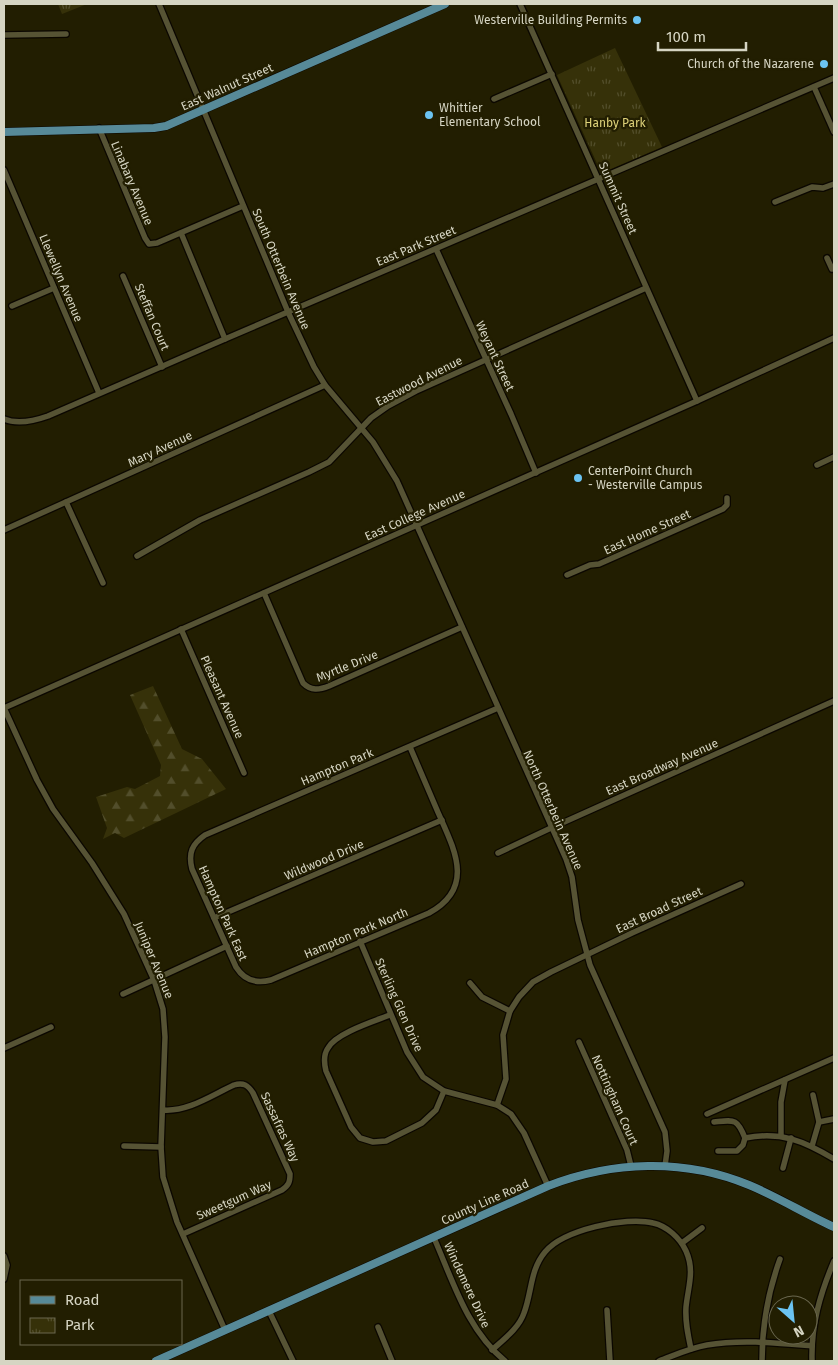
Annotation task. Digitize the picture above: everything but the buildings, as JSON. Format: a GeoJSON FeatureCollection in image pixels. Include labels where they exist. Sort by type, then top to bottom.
{"type":"FeatureCollection","features":[{"type":"Feature","properties":{"kind":"main road","name":"East Walnut Street"},"geometry":{"type":"LineString","coordinates":[[4,132],[154,128],[166,126],[445,4]]}},
{"type":"Feature","properties":{"kind":"main road","name":"County Line Road"},"geometry":{"type":"LineString","coordinates":[[156,1361],[548,1186],[592,1172],[631,1166],[665,1166],[712,1173],[746,1184],[834,1227]]}},
{"type":"Feature","properties":{"kind":"street","name":"South Otterbein Avenue"},"geometry":{"type":"LineString","coordinates":[[159,4],[288,312],[314,367],[325,385],[387,462],[417,525]]}},
{"type":"Feature","properties":{"kind":"street","name":"Summit Street"},"geometry":{"type":"LineString","coordinates":[[520,4],[697,401]]}},
{"type":"Feature","properties":{"kind":"street"},"geometry":{"type":"LineString","coordinates":[[4,35],[66,34]]}},
{"type":"Feature","properties":{"kind":"street"},"geometry":{"type":"LineString","coordinates":[[494,98],[552,74]]}},
{"type":"Feature","properties":{"kind":"street","name":"East Park Street"},"geometry":{"type":"LineString","coordinates":[[4,419],[20,422],[41,418],[834,78]]}},
{"type":"Feature","properties":{"kind":"street"},"geometry":{"type":"LineString","coordinates":[[814,87],[834,132]]}},
{"type":"Feature","properties":{"kind":"street","name":"Linabary Avenue"},"geometry":{"type":"LineString","coordinates":[[99,128],[149,244],[157,243],[181,233]]}},
{"type":"Feature","properties":{"kind":"street","name":"Llewellyn Avenue"},"geometry":{"type":"LineString","coordinates":[[4,170],[99,393]]}},
{"type":"Feature","properties":{"kind":"street"},"geometry":{"type":"LineString","coordinates":[[775,202],[812,187],[824,188],[834,184]]}},
{"type":"Feature","properties":{"kind":"street"},"geometry":{"type":"LineString","coordinates":[[224,339],[181,233],[243,206]]}},
{"type":"Feature","properties":{"kind":"street","name":"Weyant Street"},"geometry":{"type":"LineString","coordinates":[[436,249],[536,473]]}},
{"type":"Feature","properties":{"kind":"street"},"geometry":{"type":"LineString","coordinates":[[827,258],[832,269],[834,268]]}},
{"type":"Feature","properties":{"kind":"street","name":"Steffan Court"},"geometry":{"type":"LineString","coordinates":[[123,276],[162,367]]}},
{"type":"Feature","properties":{"kind":"street"},"geometry":{"type":"LineString","coordinates":[[12,306],[54,288]]}},
{"type":"Feature","properties":{"kind":"street","name":"Eastwood Avenue"},"geometry":{"type":"LineString","coordinates":[[137,556],[179,530],[329,462],[361,428],[388,406],[424,387],[646,288]]}},
{"type":"Feature","properties":{"kind":"street","name":"East College Avenue"},"geometry":{"type":"LineString","coordinates":[[4,708],[536,473],[834,338]]}},
{"type":"Feature","properties":{"kind":"street","name":"Mary Avenue"},"geometry":{"type":"LineString","coordinates":[[4,530],[325,385]]}},
{"type":"Feature","properties":{"kind":"street"},"geometry":{"type":"LineString","coordinates":[[817,465],[834,457]]}},
{"type":"Feature","properties":{"kind":"street","name":"East Home Street"},"geometry":{"type":"LineString","coordinates":[[567,575],[599,564],[723,510],[727,505],[727,498]]}},
{"type":"Feature","properties":{"kind":"street"},"geometry":{"type":"LineString","coordinates":[[66,502],[103,583]]}},
{"type":"Feature","properties":{"kind":"street","name":"North Otterbein Avenue"},"geometry":{"type":"LineString","coordinates":[[417,525],[572,877],[578,920],[586,955],[662,1125],[666,1141],[665,1166]]}},
{"type":"Feature","properties":{"kind":"street","name":"Myrtle Drive"},"geometry":{"type":"LineString","coordinates":[[264,593],[303,683],[311,689],[323,689],[462,628]]}},
{"type":"Feature","properties":{"kind":"street","name":"Pleasant Avenue"},"geometry":{"type":"LineString","coordinates":[[181,629],[244,773]]}},
{"type":"Feature","properties":{"kind":"street","name":"East Broadway Avenue"},"geometry":{"type":"LineString","coordinates":[[498,853],[834,701]]}},
{"type":"Feature","properties":{"kind":"street","name":"Juniper Avenue"},"geometry":{"type":"LineString","coordinates":[[4,708],[37,780],[53,809],[92,863],[124,914],[154,980],[163,1009],[165,1036],[161,1147],[163,1177],[177,1222],[225,1330]]}},
{"type":"Feature","properties":{"kind":"street","name":"Hampton Park"},"geometry":{"type":"LineString","coordinates":[[190,852],[196,842],[205,835],[498,708]]}},
{"type":"Feature","properties":{"kind":"street"},"geometry":{"type":"LineString","coordinates":[[410,746],[442,820]]}},
{"type":"Feature","properties":{"kind":"street","name":"Hampton Park North"},"geometry":{"type":"LineString","coordinates":[[247,979],[258,982],[271,980],[436,909],[444,903],[458,878],[457,856],[442,820]]}},
{"type":"Feature","properties":{"kind":"street","name":"Wildwood Drive"},"geometry":{"type":"LineString","coordinates":[[214,918],[442,820]]}},
{"type":"Feature","properties":{"kind":"street","name":"Hampton Park East"},"geometry":{"type":"LineString","coordinates":[[190,852],[192,869],[226,946],[238,970],[247,979]]}},
{"type":"Feature","properties":{"kind":"street","name":"East Broad Street"},"geometry":{"type":"LineString","coordinates":[[510,1011],[519,997],[534,982],[550,972],[741,884]]}},
{"type":"Feature","properties":{"kind":"street","name":"Sterling Glen Drive"},"geometry":{"type":"LineString","coordinates":[[360,941],[406,1052],[423,1077],[444,1091],[497,1104],[511,1114],[520,1125],[548,1186]]}},
{"type":"Feature","properties":{"kind":"street"},"geometry":{"type":"LineString","coordinates":[[123,994],[226,946]]}},
{"type":"Feature","properties":{"kind":"street"},"geometry":{"type":"LineString","coordinates":[[470,983],[482,997],[510,1011],[503,1035],[506,1079],[497,1104]]}},
{"type":"Feature","properties":{"kind":"street"},"geometry":{"type":"LineString","coordinates":[[390,1014],[342,1036],[331,1043],[325,1054],[324,1063],[326,1071],[355,1133],[366,1141],[380,1142],[414,1128],[429,1118],[436,1110],[444,1091]]}},
{"type":"Feature","properties":{"kind":"street"},"geometry":{"type":"LineString","coordinates":[[4,1048],[51,1028]]}},
{"type":"Feature","properties":{"kind":"street","name":"Nottingham Court"},"geometry":{"type":"LineString","coordinates":[[579,1042],[627,1150],[631,1166]]}},
{"type":"Feature","properties":{"kind":"street"},"geometry":{"type":"LineString","coordinates":[[707,1114],[834,1058]]}},
{"type":"Feature","properties":{"kind":"street"},"geometry":{"type":"LineString","coordinates":[[781,1136],[781,1102],[785,1080]]}},
{"type":"Feature","properties":{"kind":"street","name":"Sassafras Way"},"geometry":{"type":"LineString","coordinates":[[163,1110],[173,1111],[192,1105],[234,1085],[245,1084],[253,1093],[288,1168],[290,1181]]}},
{"type":"Feature","properties":{"kind":"street"},"geometry":{"type":"LineString","coordinates":[[812,1095],[819,1122],[812,1146]]}},
{"type":"Feature","properties":{"kind":"street"},"geometry":{"type":"LineString","coordinates":[[819,1122],[834,1119]]}},
{"type":"Feature","properties":{"kind":"street"},"geometry":{"type":"LineString","coordinates":[[714,1122],[732,1120],[740,1126],[746,1138],[737,1152],[718,1151]]}},
{"type":"Feature","properties":{"kind":"street"},"geometry":{"type":"LineString","coordinates":[[746,1138],[763,1136],[791,1138],[812,1146],[834,1159]]}},
{"type":"Feature","properties":{"kind":"street"},"geometry":{"type":"LineString","coordinates":[[783,1168],[791,1138]]}},
{"type":"Feature","properties":{"kind":"street"},"geometry":{"type":"LineString","coordinates":[[124,1146],[161,1147]]}},
{"type":"Feature","properties":{"kind":"street","name":"Sweetgum Way"},"geometry":{"type":"LineString","coordinates":[[183,1234],[282,1190],[290,1181]]}},
{"type":"Feature","properties":{"kind":"street"},"geometry":{"type":"LineString","coordinates":[[492,1350],[514,1329],[524,1313],[534,1272],[539,1260],[547,1250],[566,1237],[602,1226],[641,1220],[662,1226],[682,1243],[689,1258],[692,1280],[686,1309],[686,1328],[692,1349]]}},
{"type":"Feature","properties":{"kind":"street"},"geometry":{"type":"LineString","coordinates":[[682,1243],[702,1228]]}},
{"type":"Feature","properties":{"kind":"street","name":"Windemere Drive"},"geometry":{"type":"LineString","coordinates":[[434,1238],[472,1322],[481,1337],[505,1361]]}},
{"type":"Feature","properties":{"kind":"street"},"geometry":{"type":"LineString","coordinates":[[4,1256],[7,1266],[4,1279]]}},
{"type":"Feature","properties":{"kind":"street"},"geometry":{"type":"LineString","coordinates":[[762,1361],[766,1309],[780,1259]]}},
{"type":"Feature","properties":{"kind":"street"},"geometry":{"type":"LineString","coordinates":[[812,1361],[815,1316],[834,1261]]}},
{"type":"Feature","properties":{"kind":"street"},"geometry":{"type":"LineString","coordinates":[[607,1310],[610,1361]]}},
{"type":"Feature","properties":{"kind":"street"},"geometry":{"type":"LineString","coordinates":[[269,1311],[293,1361]]}},
{"type":"Feature","properties":{"kind":"street"},"geometry":{"type":"LineString","coordinates":[[378,1327],[392,1361]]}},
{"type":"Feature","properties":{"kind":"street"},"geometry":{"type":"LineString","coordinates":[[659,1361],[692,1349],[729,1343],[812,1346]]}},
{"type":"Feature","properties":{"kind":"green space"},"geometry":{"type":"Polygon","coordinates":[[[58,4],[87,4],[62,14],[58,4]]]}},
{"type":"Feature","properties":{"kind":"green space","name":"Hanby Park"},"geometry":{"type":"Polygon","coordinates":[[[615,48],[662,147],[604,172],[600,170],[557,75],[615,48]]]}},
{"type":"Feature","properties":{"kind":"green space"},"geometry":{"type":"Polygon","coordinates":[[[153,686],[182,749],[202,759],[226,789],[124,838],[115,833],[103,839],[107,828],[96,797],[127,787],[135,789],[160,776],[161,765],[130,695],[153,686]]]}},
{"type":"Feature","properties":{"kind":"place","name":"Westerville Building Permits"},"geometry":{"type":"Point","coordinates":[637,20]}},
{"type":"Feature","properties":{"kind":"place","name":"Church of the Nazarene"},"geometry":{"type":"Point","coordinates":[824,64]}},
{"type":"Feature","properties":{"kind":"place","name":"Whittier Elementary School"},"geometry":{"type":"Point","coordinates":[429,115]}},
{"type":"Feature","properties":{"kind":"place","name":"CenterPoint Church - Westerville Campus"},"geometry":{"type":"Point","coordinates":[578,478]}}]}
